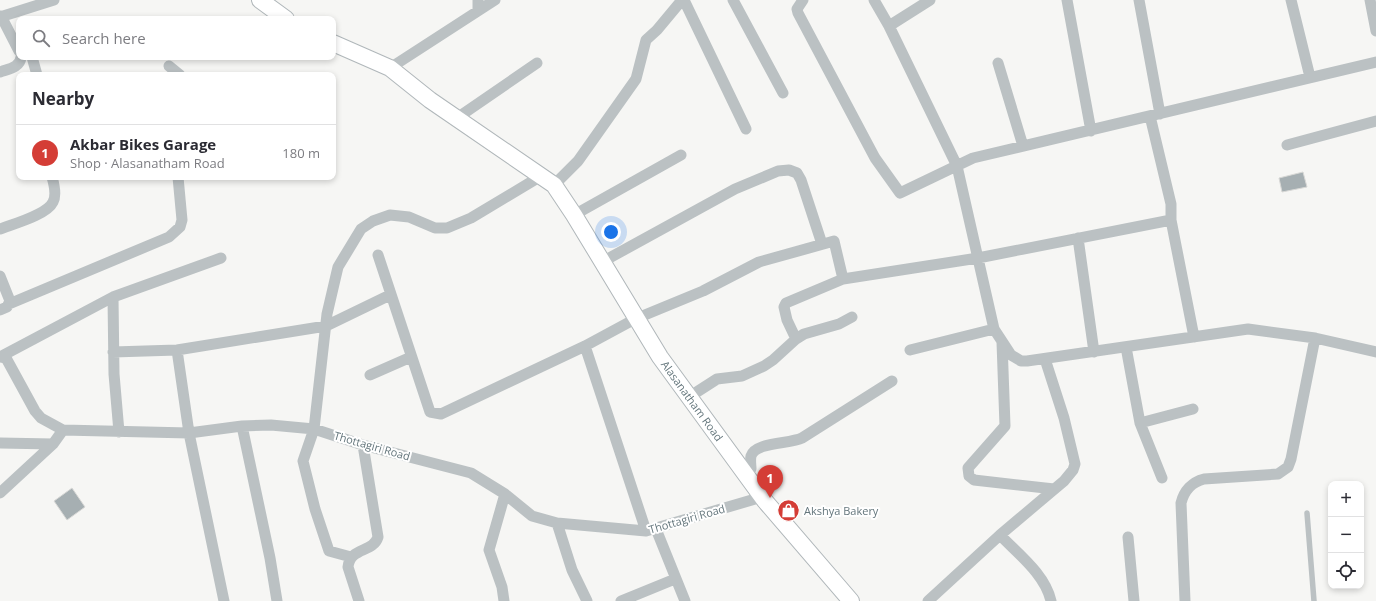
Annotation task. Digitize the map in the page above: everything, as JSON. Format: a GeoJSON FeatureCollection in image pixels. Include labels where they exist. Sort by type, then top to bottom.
{"type":"FeatureCollection","features":[{"type":"Feature","properties":{"kind":"main road"},"geometry":{"type":"LineString","coordinates":[[260,0],[282,16]]}},
{"type":"Feature","properties":{"kind":"main road","name":"Alasanatham Road"},"geometry":{"type":"LineString","coordinates":[[336,44],[390,68],[457,118],[554,186],[574,215],[635,319],[660,357],[762,497],[851,601]]}},
{"type":"Feature","properties":{"kind":"street"},"geometry":{"type":"LineString","coordinates":[[16,45],[1,17],[54,0]]}},
{"type":"Feature","properties":{"kind":"street"},"geometry":{"type":"LineString","coordinates":[[478,0],[478,11]]}},
{"type":"Feature","properties":{"kind":"street"},"geometry":{"type":"LineString","coordinates":[[390,68],[495,0]]}},
{"type":"Feature","properties":{"kind":"street"},"geometry":{"type":"LineString","coordinates":[[554,186],[578,161],[636,79],[646,40],[657,30],[683,0],[746,129]]}},
{"type":"Feature","properties":{"kind":"street"},"geometry":{"type":"LineString","coordinates":[[733,0],[783,93]]}},
{"type":"Feature","properties":{"kind":"street"},"geometry":{"type":"LineString","coordinates":[[803,0],[799,4],[798,13],[875,158],[900,194],[973,158],[1376,62]]}},
{"type":"Feature","properties":{"kind":"street"},"geometry":{"type":"LineString","coordinates":[[874,0],[889,26],[957,166],[994,329],[1011,355],[1021,361],[1045,359],[1248,329],[1315,338],[1376,352]]}},
{"type":"Feature","properties":{"kind":"street"},"geometry":{"type":"LineString","coordinates":[[889,26],[930,0]]}},
{"type":"Feature","properties":{"kind":"street"},"geometry":{"type":"LineString","coordinates":[[1067,0],[1091,131]]}},
{"type":"Feature","properties":{"kind":"street"},"geometry":{"type":"LineString","coordinates":[[1139,0],[1155,115],[1170,204],[1171,220],[1194,337]]}},
{"type":"Feature","properties":{"kind":"street"},"geometry":{"type":"LineString","coordinates":[[1291,0],[1310,77]]}},
{"type":"Feature","properties":{"kind":"street"},"geometry":{"type":"LineString","coordinates":[[1370,0],[1376,31]]}},
{"type":"Feature","properties":{"kind":"street"},"geometry":{"type":"LineString","coordinates":[[0,72],[16,67],[21,60]]}},
{"type":"Feature","properties":{"kind":"street"},"geometry":{"type":"LineString","coordinates":[[33,60],[36,72]]}},
{"type":"Feature","properties":{"kind":"street"},"geometry":{"type":"LineString","coordinates":[[457,118],[537,63]]}},
{"type":"Feature","properties":{"kind":"street"},"geometry":{"type":"LineString","coordinates":[[998,63],[1023,146]]}},
{"type":"Feature","properties":{"kind":"street"},"geometry":{"type":"LineString","coordinates":[[169,66],[176,72]]}},
{"type":"Feature","properties":{"kind":"street"},"geometry":{"type":"LineString","coordinates":[[1287,144],[1376,121]]}},
{"type":"Feature","properties":{"kind":"street"},"geometry":{"type":"LineString","coordinates":[[574,215],[681,155]]}},
{"type":"Feature","properties":{"kind":"street"},"geometry":{"type":"LineString","coordinates":[[602,262],[736,189],[778,171],[789,170],[796,173],[801,180],[822,244]]}},
{"type":"Feature","properties":{"kind":"street"},"geometry":{"type":"LineString","coordinates":[[351,557],[329,551],[315,510],[303,461],[314,429],[326,326],[338,267],[361,229],[373,221],[390,215],[409,217],[434,228],[452,226],[471,218],[541,176]]}},
{"type":"Feature","properties":{"kind":"street"},"geometry":{"type":"LineString","coordinates":[[0,229],[35,216],[50,206],[55,198],[52,180]]}},
{"type":"Feature","properties":{"kind":"street"},"geometry":{"type":"LineString","coordinates":[[0,276],[5,307],[169,237],[180,227],[182,220],[178,180]]}},
{"type":"Feature","properties":{"kind":"street"},"geometry":{"type":"LineString","coordinates":[[796,339],[787,320],[784,307],[786,303],[843,279],[978,258],[1171,220]]}},
{"type":"Feature","properties":{"kind":"street"},"geometry":{"type":"LineString","coordinates":[[1078,238],[1094,352]]}},
{"type":"Feature","properties":{"kind":"street"},"geometry":{"type":"LineString","coordinates":[[378,255],[430,412],[440,414],[585,346],[635,319],[703,291],[760,262],[834,241],[843,279]]}},
{"type":"Feature","properties":{"kind":"street"},"geometry":{"type":"LineString","coordinates":[[0,357],[113,297],[221,258]]}},
{"type":"Feature","properties":{"kind":"street"},"geometry":{"type":"LineString","coordinates":[[113,352],[177,350],[326,326],[390,295]]}},
{"type":"Feature","properties":{"kind":"street"},"geometry":{"type":"LineString","coordinates":[[113,297],[113,352],[119,432]]}},
{"type":"Feature","properties":{"kind":"street"},"geometry":{"type":"LineString","coordinates":[[689,397],[717,379],[742,376],[764,366],[804,334],[838,324],[852,317]]}},
{"type":"Feature","properties":{"kind":"street"},"geometry":{"type":"LineString","coordinates":[[910,350],[994,329]]}},
{"type":"Feature","properties":{"kind":"street"},"geometry":{"type":"LineString","coordinates":[[1185,601],[1181,503],[1183,496],[1198,480],[1278,474],[1288,468],[1315,338]]}},
{"type":"Feature","properties":{"kind":"street"},"geometry":{"type":"LineString","coordinates":[[1002,341],[1005,426],[968,468],[969,476],[974,480],[1054,489]]}},
{"type":"Feature","properties":{"kind":"street"},"geometry":{"type":"LineString","coordinates":[[585,346],[651,530],[685,601]]}},
{"type":"Feature","properties":{"kind":"street"},"geometry":{"type":"LineString","coordinates":[[1126,347],[1140,423],[1162,478]]}},
{"type":"Feature","properties":{"kind":"street"},"geometry":{"type":"LineString","coordinates":[[177,350],[189,433],[224,601]]}},
{"type":"Feature","properties":{"kind":"street","name":"Thottagiri Road"},"geometry":{"type":"LineString","coordinates":[[0,357],[6,358],[35,412],[41,418],[63,430],[189,433],[242,426],[271,425],[314,429],[363,445],[471,473],[505,494],[532,516],[557,523],[651,530],[762,497]]}},
{"type":"Feature","properties":{"kind":"street"},"geometry":{"type":"LineString","coordinates":[[370,376],[411,357]]}},
{"type":"Feature","properties":{"kind":"street"},"geometry":{"type":"LineString","coordinates":[[928,601],[1000,535],[1054,489],[1068,475],[1075,464],[1064,418],[1045,359]]}},
{"type":"Feature","properties":{"kind":"street"},"geometry":{"type":"LineString","coordinates":[[745,474],[750,469],[751,456],[757,449],[764,446],[787,443],[802,438],[892,381]]}},
{"type":"Feature","properties":{"kind":"street"},"geometry":{"type":"LineString","coordinates":[[1140,423],[1193,409]]}},
{"type":"Feature","properties":{"kind":"street"},"geometry":{"type":"LineString","coordinates":[[242,426],[270,558],[277,601]]}},
{"type":"Feature","properties":{"kind":"street"},"geometry":{"type":"LineString","coordinates":[[0,493],[53,444],[63,430]]}},
{"type":"Feature","properties":{"kind":"street"},"geometry":{"type":"LineString","coordinates":[[0,443],[53,444]]}},
{"type":"Feature","properties":{"kind":"street"},"geometry":{"type":"LineString","coordinates":[[360,601],[348,567],[351,557],[355,552],[374,544],[378,537],[363,445]]}},
{"type":"Feature","properties":{"kind":"street"},"geometry":{"type":"LineString","coordinates":[[504,601],[502,587],[489,550],[505,494]]}},
{"type":"Feature","properties":{"kind":"street"},"geometry":{"type":"LineString","coordinates":[[557,523],[572,570],[587,601]]}},
{"type":"Feature","properties":{"kind":"street"},"geometry":{"type":"LineString","coordinates":[[1000,535],[1037,573],[1049,599]]}},
{"type":"Feature","properties":{"kind":"street"},"geometry":{"type":"LineString","coordinates":[[1128,537],[1134,601]]}},
{"type":"Feature","properties":{"kind":"street"},"geometry":{"type":"LineString","coordinates":[[621,601],[675,579]]}},
{"type":"Feature","properties":{"kind":"lane"},"geometry":{"type":"LineString","coordinates":[[1307,513],[1314,601]]}},
{"type":"Feature","properties":{"kind":"building"},"geometry":{"type":"Polygon","coordinates":[[[1303,172],[1307,187],[1282,192],[1279,178],[1303,172]]]}},
{"type":"Feature","properties":{"kind":"building"},"geometry":{"type":"Polygon","coordinates":[[[72,488],[85,507],[67,520],[54,501],[72,488]]]}},
{"type":"Feature","properties":{"kind":"place","name":"Akbar Bikes Garage"},"geometry":{"type":"Point","coordinates":[770,498]}},
{"type":"Feature","properties":{"kind":"place","name":"Akshya Bakery"},"geometry":{"type":"Point","coordinates":[788,511]}}]}
